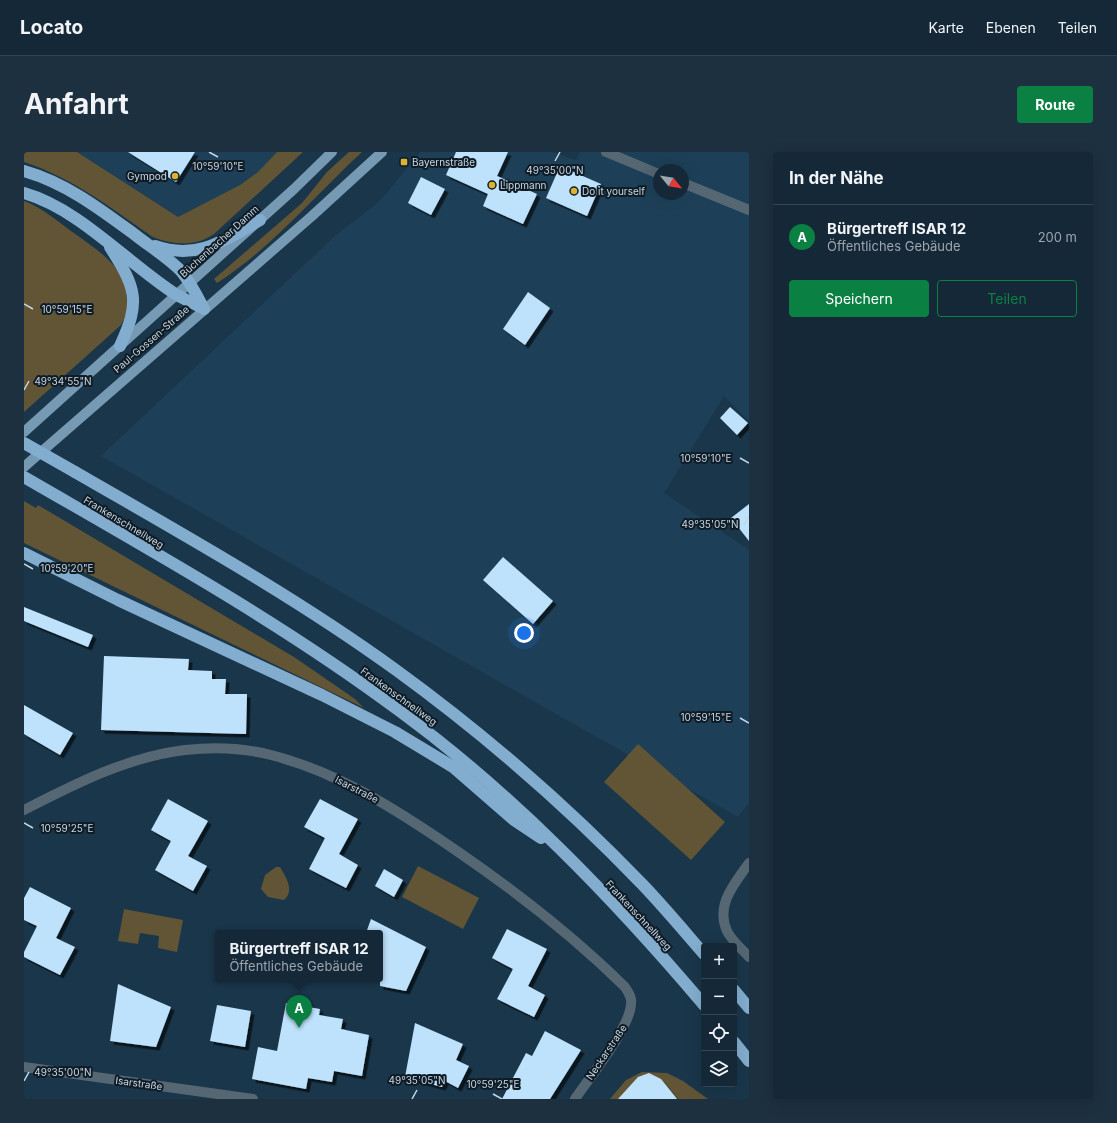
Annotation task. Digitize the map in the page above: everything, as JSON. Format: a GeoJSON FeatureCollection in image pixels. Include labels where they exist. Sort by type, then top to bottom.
{"type":"FeatureCollection","features":[{"type":"Feature","properties":{"kind":"highway"},"geometry":{"type":"LineString","coordinates":[[24,171],[51,181],[81,196],[145,242],[180,270],[190,282],[204,309]]}},
{"type":"Feature","properties":{"kind":"highway"},"geometry":{"type":"LineString","coordinates":[[24,193],[51,205],[73,218],[177,294],[204,309]]}},
{"type":"Feature","properties":{"kind":"highway"},"geometry":{"type":"LineString","coordinates":[[145,242],[174,252],[200,250],[213,246],[260,220]]}},
{"type":"Feature","properties":{"kind":"highway"},"geometry":{"type":"LineString","coordinates":[[106,241],[129,279],[133,295],[133,316],[120,346]]}},
{"type":"Feature","properties":{"kind":"highway","name":"Frankenschnellweg"},"geometry":{"type":"LineString","coordinates":[[24,443],[260,580],[353,640],[431,697],[517,766],[578,821],[644,887],[701,951]]}},
{"type":"Feature","properties":{"kind":"highway","name":"Frankenschnellweg"},"geometry":{"type":"LineString","coordinates":[[24,477],[233,600],[363,684],[452,752],[514,804],[563,853],[639,931],[701,1002]]}},
{"type":"Feature","properties":{"kind":"highway"},"geometry":{"type":"LineString","coordinates":[[26,555],[322,695],[395,732],[453,767],[514,820],[563,853]]}},
{"type":"Feature","properties":{"kind":"highway"},"geometry":{"type":"LineString","coordinates":[[737,994],[749,1008]]}},
{"type":"Feature","properties":{"kind":"highway"},"geometry":{"type":"LineString","coordinates":[[737,1046],[749,1062]]}},
{"type":"Feature","properties":{"kind":"main road","name":"Büchenbacher Damm"},"geometry":{"type":"LineString","coordinates":[[120,346],[260,220],[332,152]]}},
{"type":"Feature","properties":{"kind":"main road"},"geometry":{"type":"LineString","coordinates":[[204,309],[312,216],[382,152]]}},
{"type":"Feature","properties":{"kind":"main road","name":"Paul-Gossen-Straße"},"geometry":{"type":"LineString","coordinates":[[24,467],[204,309]]}},
{"type":"Feature","properties":{"kind":"main road","name":"Paul-Gossen-Straße"},"geometry":{"type":"LineString","coordinates":[[24,432],[120,346]]}},
{"type":"Feature","properties":{"kind":"street"},"geometry":{"type":"LineString","coordinates":[[606,152],[653,172]]}},
{"type":"Feature","properties":{"kind":"street"},"geometry":{"type":"LineString","coordinates":[[689,185],[749,210]]}},
{"type":"Feature","properties":{"kind":"street","name":"Isarstraße"},"geometry":{"type":"LineString","coordinates":[[24,810],[84,780],[142,758],[184,750],[212,749],[238,750],[270,754],[316,770],[371,796],[405,815],[498,879],[609,971],[625,987],[630,995],[631,1003]]}},
{"type":"Feature","properties":{"kind":"street"},"geometry":{"type":"LineString","coordinates":[[749,863],[727,893],[723,912],[727,931],[749,957]]}},
{"type":"Feature","properties":{"kind":"street","name":"Neckarstraße"},"geometry":{"type":"LineString","coordinates":[[575,1099],[627,1020],[631,1003]]}},
{"type":"Feature","properties":{"kind":"street","name":"Isarstraße"},"geometry":{"type":"LineString","coordinates":[[24,1067],[253,1099]]}},
{"type":"Feature","properties":{"kind":"shaded area"},"geometry":{"type":"Polygon","coordinates":[[[24,152],[77,152],[178,217],[240,185],[258,172],[277,152],[303,152],[214,234],[192,243],[176,243],[153,237],[76,185],[24,162],[24,152]]]}},
{"type":"Feature","properties":{"kind":"shaded area"},"geometry":{"type":"Polygon","coordinates":[[[77,152],[277,152],[258,172],[240,185],[178,217],[77,152]]]}},
{"type":"Feature","properties":{"kind":"shaded area"},"geometry":{"type":"Polygon","coordinates":[[[349,152],[362,152],[274,238],[237,269],[217,283],[214,279],[302,203],[327,172],[349,152]]]}},
{"type":"Feature","properties":{"kind":"shaded area"},"geometry":{"type":"Polygon","coordinates":[[[420,152],[552,152],[576,160],[580,152],[749,152],[749,421],[724,396],[664,493],[749,550],[749,803],[738,817],[101,456],[336,235],[380,201],[420,152]]]}},
{"type":"Feature","properties":{"kind":"shaded area"},"geometry":{"type":"Polygon","coordinates":[[[24,201],[48,214],[99,251],[115,267],[121,276],[125,287],[127,309],[121,325],[24,412],[24,201]]]}},
{"type":"Feature","properties":{"kind":"shaded area"},"geometry":{"type":"Polygon","coordinates":[[[24,501],[36,508],[38,505],[294,657],[355,699],[364,708],[24,543],[24,501]]]}},
{"type":"Feature","properties":{"kind":"shaded area"},"geometry":{"type":"Polygon","coordinates":[[[638,744],[725,822],[691,860],[604,782],[638,744]]]}},
{"type":"Feature","properties":{"kind":"shaded area"},"geometry":{"type":"Polygon","coordinates":[[[418,866],[479,898],[463,929],[402,897],[418,866]]]}},
{"type":"Feature","properties":{"kind":"shaded area"},"geometry":{"type":"Polygon","coordinates":[[[276,867],[280,867],[285,875],[289,888],[289,892],[284,900],[268,897],[261,889],[265,875],[276,867]]]}},
{"type":"Feature","properties":{"kind":"shaded area"},"geometry":{"type":"Polygon","coordinates":[[[124,909],[183,920],[177,952],[158,948],[159,936],[140,933],[138,944],[118,941],[124,909]]]}},
{"type":"Feature","properties":{"kind":"shaded area"},"geometry":{"type":"Polygon","coordinates":[[[642,1072],[667,1073],[683,1081],[708,1099],[610,1099],[626,1080],[642,1072]]]}},
{"type":"Feature","properties":{"kind":"building"},"geometry":{"type":"Polygon","coordinates":[[[128,152],[195,152],[176,182],[128,152]]]}},
{"type":"Feature","properties":{"kind":"building","name":"Lippmann"},"geometry":{"type":"Polygon","coordinates":[[[456,152],[508,152],[497,176],[537,194],[523,224],[483,206],[488,194],[446,175],[456,152]]]}},
{"type":"Feature","properties":{"kind":"building","name":"Do it yourself"},"geometry":{"type":"Polygon","coordinates":[[[560,166],[601,184],[587,216],[546,198],[560,166]]]}},
{"type":"Feature","properties":{"kind":"building"},"geometry":{"type":"Polygon","coordinates":[[[421,177],[445,189],[431,215],[408,203],[421,177]]]}},
{"type":"Feature","properties":{"kind":"building"},"geometry":{"type":"Polygon","coordinates":[[[528,292],[550,308],[525,345],[503,329],[528,292]]]}},
{"type":"Feature","properties":{"kind":"building"},"geometry":{"type":"Polygon","coordinates":[[[730,407],[748,423],[737,435],[720,418],[730,407]]]}},
{"type":"Feature","properties":{"kind":"building"},"geometry":{"type":"Polygon","coordinates":[[[749,504],[749,541],[731,518],[749,504]]]}},
{"type":"Feature","properties":{"kind":"building"},"geometry":{"type":"Polygon","coordinates":[[[503,557],[553,601],[533,624],[483,580],[503,557]]]}},
{"type":"Feature","properties":{"kind":"building"},"geometry":{"type":"Polygon","coordinates":[[[24,607],[93,635],[88,647],[24,621],[24,607]]]}},
{"type":"Feature","properties":{"kind":"building"},"geometry":{"type":"Polygon","coordinates":[[[104,656],[189,659],[188,670],[212,671],[212,679],[226,679],[225,694],[247,694],[246,734],[101,730],[104,656]]]}},
{"type":"Feature","properties":{"kind":"building"},"geometry":{"type":"Polygon","coordinates":[[[24,705],[73,733],[60,755],[24,734],[24,705]]]}},
{"type":"Feature","properties":{"kind":"building"},"geometry":{"type":"Polygon","coordinates":[[[168,799],[208,821],[188,856],[207,866],[193,891],[155,870],[171,841],[151,830],[168,799]]]}},
{"type":"Feature","properties":{"kind":"building"},"geometry":{"type":"Polygon","coordinates":[[[320,799],[358,819],[339,854],[358,865],[346,888],[309,869],[325,838],[304,827],[320,799]]]}},
{"type":"Feature","properties":{"kind":"building"},"geometry":{"type":"Polygon","coordinates":[[[384,869],[403,880],[394,897],[375,886],[384,869]]]}},
{"type":"Feature","properties":{"kind":"building"},"geometry":{"type":"Polygon","coordinates":[[[30,887],[71,908],[56,938],[75,947],[60,975],[24,957],[24,952],[37,926],[24,920],[24,898],[30,887]]]}},
{"type":"Feature","properties":{"kind":"building"},"geometry":{"type":"Polygon","coordinates":[[[371,919],[426,947],[406,991],[380,986],[380,982],[383,982],[383,930],[367,930],[371,919]]]}},
{"type":"Feature","properties":{"kind":"building"},"geometry":{"type":"Polygon","coordinates":[[[507,929],[547,949],[528,986],[545,995],[534,1017],[497,999],[513,969],[492,958],[507,929]]]}},
{"type":"Feature","properties":{"kind":"building"},"geometry":{"type":"Polygon","coordinates":[[[118,984],[171,1007],[156,1047],[110,1041],[118,984]]]}},
{"type":"Feature","properties":{"kind":"building"},"geometry":{"type":"Polygon","coordinates":[[[286,1003],[320,1009],[319,1015],[343,1019],[341,1029],[369,1035],[362,1076],[334,1071],[332,1082],[308,1078],[306,1089],[252,1079],[258,1047],[277,1051],[286,1003]]]}},
{"type":"Feature","properties":{"kind":"building"},"geometry":{"type":"Polygon","coordinates":[[[217,1005],[251,1011],[245,1047],[210,1041],[217,1005]]]}},
{"type":"Feature","properties":{"kind":"building"},"geometry":{"type":"Polygon","coordinates":[[[415,1023],[463,1044],[456,1060],[469,1066],[458,1088],[445,1081],[442,1087],[405,1077],[415,1023]]]}},
{"type":"Feature","properties":{"kind":"building"},"geometry":{"type":"Polygon","coordinates":[[[545,1031],[581,1050],[550,1099],[502,1099],[526,1053],[532,1056],[545,1031]]]}},
{"type":"Feature","properties":{"kind":"building"},"geometry":{"type":"Polygon","coordinates":[[[649,1073],[661,1079],[677,1099],[618,1099],[638,1077],[649,1073]]]}},
{"type":"Feature","properties":{"kind":"place","name":"Bayernstraße"},"geometry":{"type":"Point","coordinates":[404,162]}},
{"type":"Feature","properties":{"kind":"place","name":"Gympod"},"geometry":{"type":"Point","coordinates":[175,176]}},
{"type":"Feature","properties":{"kind":"place","name":"Lippmann"},"geometry":{"type":"Point","coordinates":[492,185]}},
{"type":"Feature","properties":{"kind":"place","name":"Do it yourself"},"geometry":{"type":"Point","coordinates":[574,191]}},
{"type":"Feature","properties":{"kind":"place","name":"Bürgertreff ISAR 12"},"geometry":{"type":"Point","coordinates":[299,1028]}}]}
